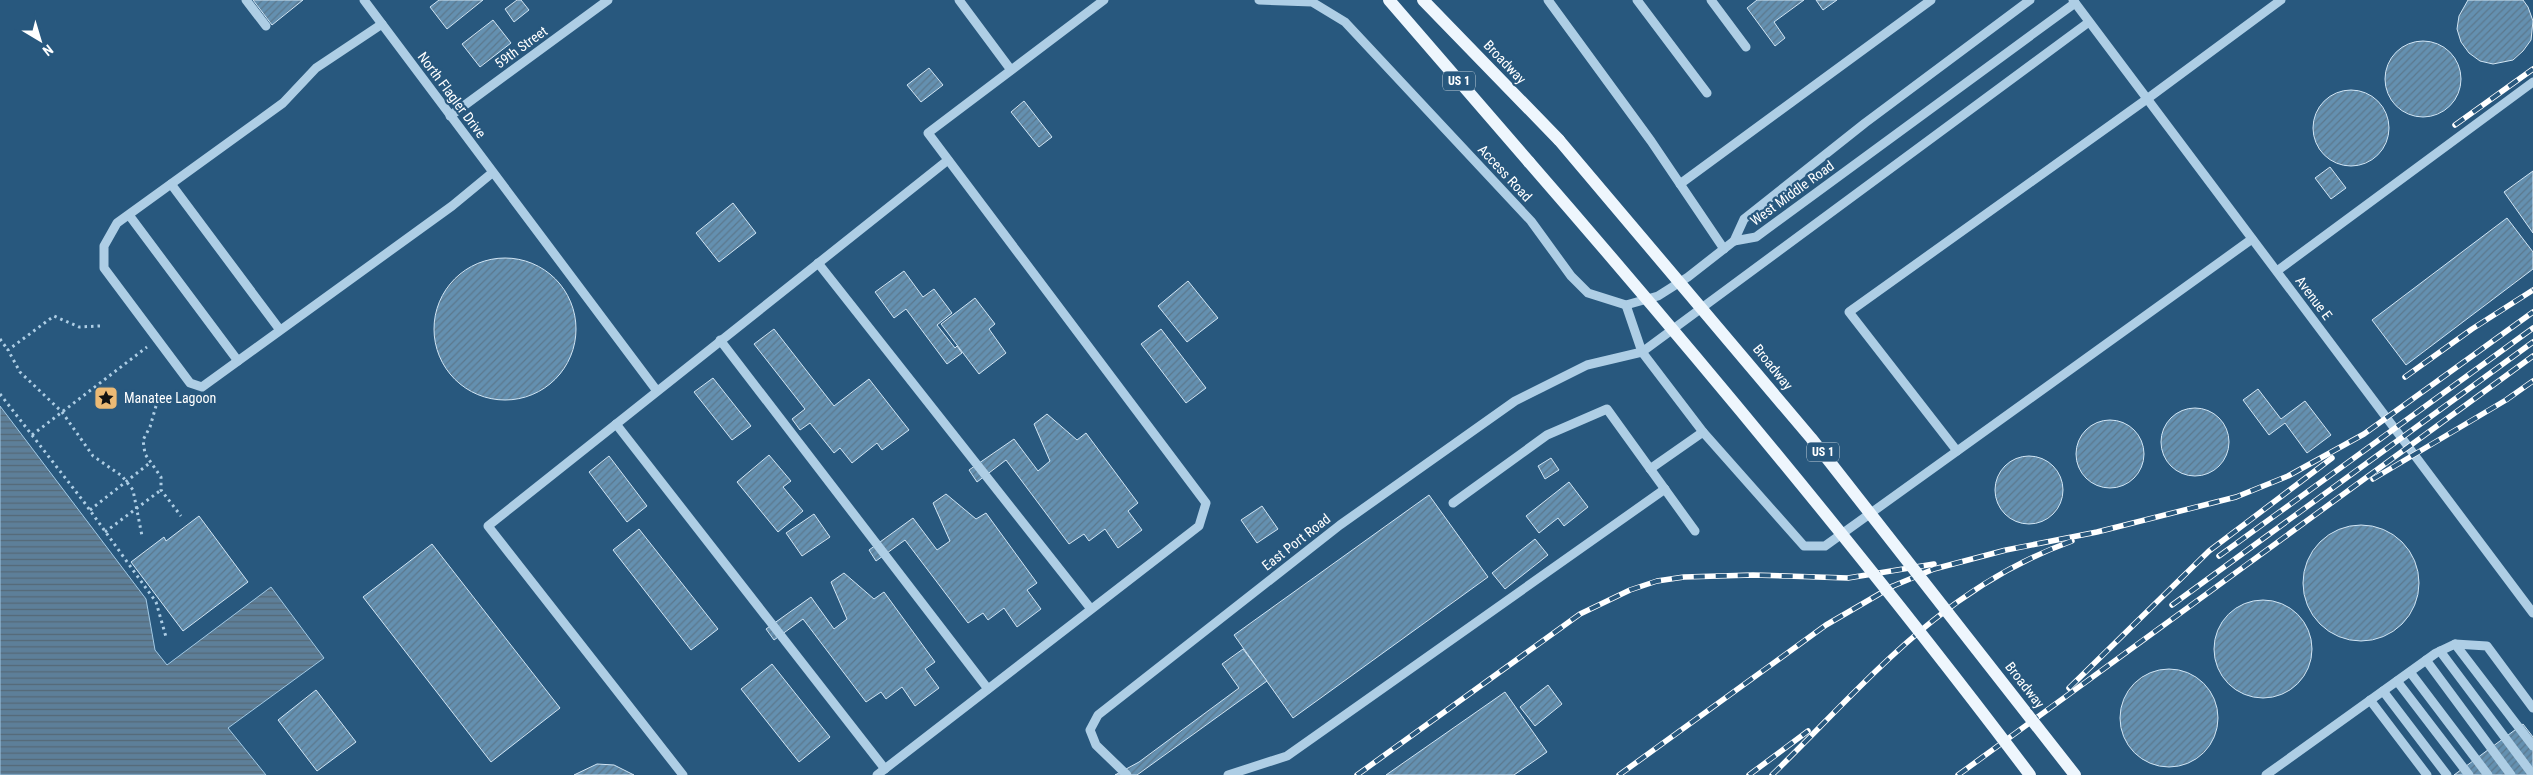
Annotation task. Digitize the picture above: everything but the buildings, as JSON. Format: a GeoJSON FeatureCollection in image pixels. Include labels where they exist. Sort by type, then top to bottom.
{"type":"FeatureCollection","features":[{"type":"Feature","properties":{"kind":"main road","name":"US 1"},"geometry":{"type":"LineString","coordinates":[[1389,0],[1775,451],[1863,560],[2030,775]]}},
{"type":"Feature","properties":{"kind":"main road","name":"Broadway"},"geometry":{"type":"LineString","coordinates":[[1423,0],[1559,140],[1811,438],[2075,775]]}},
{"type":"Feature","properties":{"kind":"street"},"geometry":{"type":"LineString","coordinates":[[246,0],[266,26]]}},
{"type":"Feature","properties":{"kind":"street","name":"North Flagler Drive"},"geometry":{"type":"LineString","coordinates":[[364,0],[657,391]]}},
{"type":"Feature","properties":{"kind":"street","name":"59th Street"},"geometry":{"type":"LineString","coordinates":[[450,116],[608,0]]}},
{"type":"Feature","properties":{"kind":"street"},"geometry":{"type":"LineString","coordinates":[[959,0],[1011,70]]}},
{"type":"Feature","properties":{"kind":"street"},"geometry":{"type":"LineString","coordinates":[[616,424],[881,772],[1199,526],[1206,503],[928,133],[1104,0]]}},
{"type":"Feature","properties":{"kind":"street","name":"Access Road"},"geometry":{"type":"LineString","coordinates":[[1259,0],[1312,2],[1345,22],[1531,220],[1571,276],[1588,294],[1626,305]]}},
{"type":"Feature","properties":{"kind":"street"},"geometry":{"type":"LineString","coordinates":[[1548,0],[1680,184],[1724,249]]}},
{"type":"Feature","properties":{"kind":"street"},"geometry":{"type":"LineString","coordinates":[[1637,0],[1707,93]]}},
{"type":"Feature","properties":{"kind":"street"},"geometry":{"type":"LineString","coordinates":[[1711,0],[1746,47]]}},
{"type":"Feature","properties":{"kind":"street"},"geometry":{"type":"LineString","coordinates":[[1680,184],[1931,0]]}},
{"type":"Feature","properties":{"kind":"street","name":"West Middle Road"},"geometry":{"type":"LineString","coordinates":[[1734,241],[1744,220],[1865,123],[2030,0]]}},
{"type":"Feature","properties":{"kind":"street"},"geometry":{"type":"LineString","coordinates":[[1957,451],[1849,312],[2147,99],[2281,0]]}},
{"type":"Feature","properties":{"kind":"street","name":"West Middle Road"},"geometry":{"type":"LineString","coordinates":[[1734,241],[1756,237],[2074,2]]}},
{"type":"Feature","properties":{"kind":"street","name":"Avenue E"},"geometry":{"type":"LineString","coordinates":[[2074,2],[2533,613]]}},
{"type":"Feature","properties":{"kind":"street"},"geometry":{"type":"LineString","coordinates":[[1642,352],[2089,22]]}},
{"type":"Feature","properties":{"kind":"street"},"geometry":{"type":"LineString","coordinates":[[382,24],[316,68],[283,103],[117,223],[104,246],[104,268],[190,383],[202,387],[452,206],[492,173]]}},
{"type":"Feature","properties":{"kind":"street"},"geometry":{"type":"LineString","coordinates":[[2277,271],[2533,82]]}},
{"type":"Feature","properties":{"kind":"street"},"geometry":{"type":"LineString","coordinates":[[682,775],[488,526],[948,160]]}},
{"type":"Feature","properties":{"kind":"street"},"geometry":{"type":"LineString","coordinates":[[171,184],[280,330]]}},
{"type":"Feature","properties":{"kind":"street"},"geometry":{"type":"LineString","coordinates":[[129,215],[238,360]]}},
{"type":"Feature","properties":{"kind":"street"},"geometry":{"type":"LineString","coordinates":[[1734,241],[1688,277],[1658,296],[1626,305],[1642,352],[1703,432],[1804,546],[1825,546],[2252,239]]}},
{"type":"Feature","properties":{"kind":"street"},"geometry":{"type":"LineString","coordinates":[[818,263],[1090,609]]}},
{"type":"Feature","properties":{"kind":"street"},"geometry":{"type":"LineString","coordinates":[[720,340],[988,689]]}},
{"type":"Feature","properties":{"kind":"street","name":"East Port Road"},"geometry":{"type":"LineString","coordinates":[[1127,775],[1096,745],[1090,730],[1098,715],[1340,525],[1515,402],[1587,365],[1642,352]]}},
{"type":"Feature","properties":{"kind":"street"},"geometry":{"type":"LineString","coordinates":[[1453,503],[1547,436],[1606,410],[1695,531]]}},
{"type":"Feature","properties":{"kind":"street"},"geometry":{"type":"LineString","coordinates":[[1650,469],[1703,432]]}},
{"type":"Feature","properties":{"kind":"street"},"geometry":{"type":"LineString","coordinates":[[1228,775],[1287,756],[1665,490]]}},
{"type":"Feature","properties":{"kind":"street"},"geometry":{"type":"LineString","coordinates":[[2455,644],[2533,746]]}},
{"type":"Feature","properties":{"kind":"street"},"geometry":{"type":"LineString","coordinates":[[2266,775],[2426,660],[2455,644],[2487,646],[2533,708]]}},
{"type":"Feature","properties":{"kind":"street"},"geometry":{"type":"LineString","coordinates":[[2440,651],[2533,775]]}},
{"type":"Feature","properties":{"kind":"street"},"geometry":{"type":"LineString","coordinates":[[2426,660],[2510,775]]}},
{"type":"Feature","properties":{"kind":"street"},"geometry":{"type":"LineString","coordinates":[[2410,672],[2488,775]]}},
{"type":"Feature","properties":{"kind":"street"},"geometry":{"type":"LineString","coordinates":[[2397,681],[2468,775]]}},
{"type":"Feature","properties":{"kind":"street"},"geometry":{"type":"LineString","coordinates":[[2383,691],[2447,775]]}},
{"type":"Feature","properties":{"kind":"street"},"geometry":{"type":"LineString","coordinates":[[2370,700],[2427,775]]}},
{"type":"Feature","properties":{"kind":"path"},"geometry":{"type":"LineString","coordinates":[[8,350],[54,316],[79,327],[100,326]]}},
{"type":"Feature","properties":{"kind":"path"},"geometry":{"type":"LineString","coordinates":[[0,339],[20,372],[62,412],[93,456],[122,476],[128,483],[133,490],[138,508],[142,536]]}},
{"type":"Feature","properties":{"kind":"path"},"geometry":{"type":"LineString","coordinates":[[32,435],[157,339]]}},
{"type":"Feature","properties":{"kind":"path"},"geometry":{"type":"LineString","coordinates":[[0,394],[90,510],[156,602],[166,637]]}},
{"type":"Feature","properties":{"kind":"path"},"geometry":{"type":"LineString","coordinates":[[156,406],[150,427],[143,440],[145,454],[161,476],[161,490],[181,516]]}},
{"type":"Feature","properties":{"kind":"path"},"geometry":{"type":"LineString","coordinates":[[90,510],[128,483],[152,462]]}},
{"type":"Feature","properties":{"kind":"path"},"geometry":{"type":"LineString","coordinates":[[105,532],[161,490]]}},
{"type":"Feature","properties":{"kind":"water"},"geometry":{"type":"Polygon","coordinates":[[[0,406],[146,599],[155,650],[167,665],[271,587],[324,658],[228,728],[266,775],[0,775],[0,406]]]}},
{"type":"Feature","properties":{"kind":"railway"},"geometry":{"type":"LineString","coordinates":[[2455,125],[2533,69]]}},
{"type":"Feature","properties":{"kind":"railway"},"geometry":{"type":"LineString","coordinates":[[2405,377],[2472,329],[2533,290]]}},
{"type":"Feature","properties":{"kind":"railway"},"geometry":{"type":"LineString","coordinates":[[1619,775],[1826,625],[1893,586],[1934,569],[2006,550],[2097,532],[2236,497],[2288,476],[2364,434],[2533,312]]}},
{"type":"Feature","properties":{"kind":"railway"},"geometry":{"type":"LineString","coordinates":[[2219,556],[2533,328]]}},
{"type":"Feature","properties":{"kind":"railway"},"geometry":{"type":"LineString","coordinates":[[2172,605],[2533,342]]}},
{"type":"Feature","properties":{"kind":"railway"},"geometry":{"type":"LineString","coordinates":[[1958,775],[2533,356]]}},
{"type":"Feature","properties":{"kind":"railway"},"geometry":{"type":"LineString","coordinates":[[2373,479],[2506,400],[2533,381]]}},
{"type":"Feature","properties":{"kind":"railway"},"geometry":{"type":"LineString","coordinates":[[2069,688],[2209,551],[2332,458]]}},
{"type":"Feature","properties":{"kind":"railway"},"geometry":{"type":"LineString","coordinates":[[1772,775],[1874,672],[1945,611],[1984,584],[2026,561],[2072,541]]}},
{"type":"Feature","properties":{"kind":"railway"},"geometry":{"type":"LineString","coordinates":[[1357,775],[1580,614],[1630,590],[1657,581],[1684,577],[1753,575],[1848,578],[1934,564]]}},
{"type":"Feature","properties":{"kind":"railway"},"geometry":{"type":"LineString","coordinates":[[1749,775],[1808,731]]}},
{"type":"Feature","properties":{"kind":"place","name":"Manatee Lagoon"},"geometry":{"type":"Point","coordinates":[106,398]}}]}
